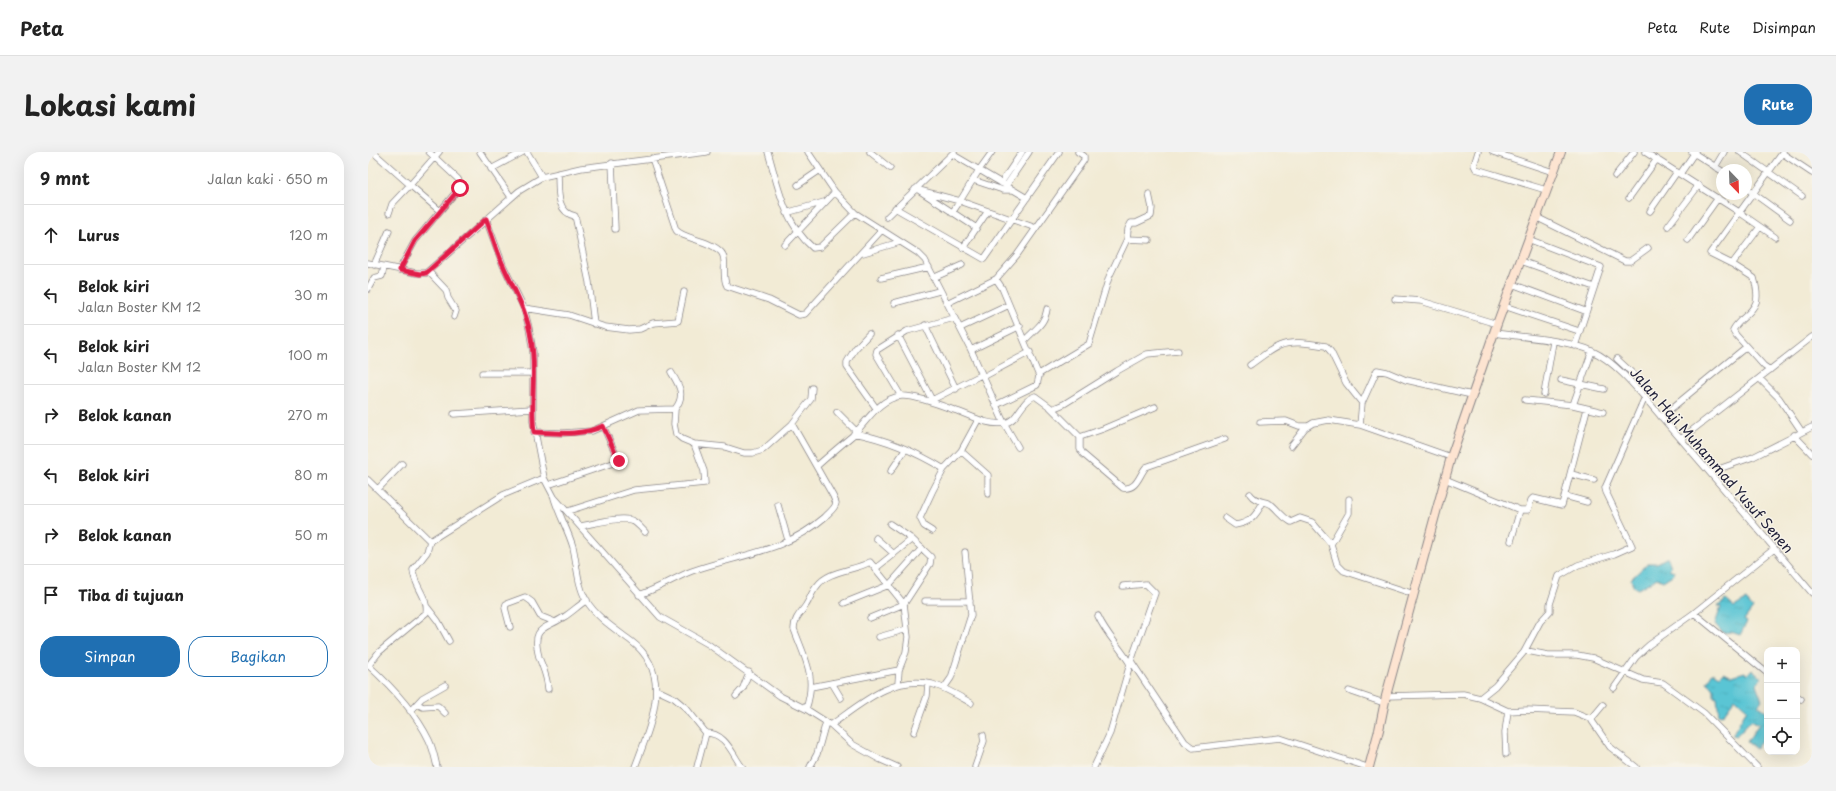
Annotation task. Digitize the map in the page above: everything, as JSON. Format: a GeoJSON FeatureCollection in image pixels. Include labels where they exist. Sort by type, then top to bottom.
{"type":"FeatureCollection","features":[{"type":"Feature","properties":{"kind":"street"},"geometry":{"type":"LineString","coordinates":[[373,152],[440,211]]}},
{"type":"Feature","properties":{"kind":"street"},"geometry":{"type":"LineString","coordinates":[[400,270],[415,241],[462,184],[458,178],[429,152]]}},
{"type":"Feature","properties":{"kind":"street"},"geometry":{"type":"LineString","coordinates":[[389,212],[395,201],[439,152]]}},
{"type":"Feature","properties":{"kind":"street"},"geometry":{"type":"LineString","coordinates":[[480,152],[511,197]]}},
{"type":"Feature","properties":{"kind":"street"},"geometry":{"type":"LineString","coordinates":[[491,170],[523,152]]}},
{"type":"Feature","properties":{"kind":"street"},"geometry":{"type":"LineString","coordinates":[[527,152],[542,177]]}},
{"type":"Feature","properties":{"kind":"street"},"geometry":{"type":"LineString","coordinates":[[389,231],[371,264],[384,268],[420,274],[428,271],[511,197],[542,177],[612,164],[707,152]]}},
{"type":"Feature","properties":{"kind":"street"},"geometry":{"type":"LineString","coordinates":[[768,152],[786,213],[797,230],[811,246],[818,248],[855,213]]}},
{"type":"Feature","properties":{"kind":"street"},"geometry":{"type":"LineString","coordinates":[[808,152],[835,192],[855,213],[920,255],[928,267],[939,291],[960,328],[1004,423],[1018,447]]}},
{"type":"Feature","properties":{"kind":"street"},"geometry":{"type":"LineString","coordinates":[[870,152],[890,168]]}},
{"type":"Feature","properties":{"kind":"street"},"geometry":{"type":"LineString","coordinates":[[952,213],[992,152]]}},
{"type":"Feature","properties":{"kind":"street"},"geometry":{"type":"LineString","coordinates":[[1004,184],[1022,152]]}},
{"type":"Feature","properties":{"kind":"street"},"geometry":{"type":"LineString","coordinates":[[1004,184],[1029,152]]}},
{"type":"Feature","properties":{"kind":"street"},"geometry":{"type":"LineString","coordinates":[[895,208],[981,259],[985,259],[1059,152]]}},
{"type":"Feature","properties":{"kind":"street"},"geometry":{"type":"LineString","coordinates":[[947,303],[996,280],[1036,228],[1084,160],[1084,156],[1078,152]]}},
{"type":"Feature","properties":{"kind":"street"},"geometry":{"type":"LineString","coordinates":[[1478,152],[1474,165],[1476,169],[1546,190]]}},
{"type":"Feature","properties":{"kind":"street"},"geometry":{"type":"LineString","coordinates":[[1492,152],[1553,172]]}},
{"type":"Feature","properties":{"kind":"street"},"geometry":{"type":"LineString","coordinates":[[1098,616],[1110,638],[1131,663],[1185,742],[1193,748],[1280,738],[1368,767],[1444,479],[1497,324],[1561,152]]}},
{"type":"Feature","properties":{"kind":"street"},"geometry":{"type":"LineString","coordinates":[[1615,176],[1634,152]]}},
{"type":"Feature","properties":{"kind":"street"},"geometry":{"type":"LineString","coordinates":[[1645,152],[1716,197]]}},
{"type":"Feature","properties":{"kind":"street"},"geometry":{"type":"LineString","coordinates":[[1650,211],[1694,152],[1715,166],[1724,152]]}},
{"type":"Feature","properties":{"kind":"street"},"geometry":{"type":"LineString","coordinates":[[1740,152],[1802,196]]}},
{"type":"Feature","properties":{"kind":"street"},"geometry":{"type":"LineString","coordinates":[[1749,158],[1753,152]]}},
{"type":"Feature","properties":{"kind":"street"},"geometry":{"type":"LineString","coordinates":[[1770,370],[1764,366],[1746,347],[1736,335],[1733,328],[1751,312],[1757,302],[1758,293],[1754,278],[1732,264],[1710,253],[1783,152],[1812,174]]}},
{"type":"Feature","properties":{"kind":"street"},"geometry":{"type":"LineString","coordinates":[[887,217],[895,208],[917,190],[953,153],[1027,198]]}},
{"type":"Feature","properties":{"kind":"street"},"geometry":{"type":"LineString","coordinates":[[652,158],[676,230],[681,235],[706,242],[722,252],[724,259],[725,282],[731,289],[769,300],[799,315],[803,315],[881,231]]}},
{"type":"Feature","properties":{"kind":"street"},"geometry":{"type":"LineString","coordinates":[[1629,198],[1657,159]]}},
{"type":"Feature","properties":{"kind":"street"},"geometry":{"type":"LineString","coordinates":[[612,164],[615,229]]}},
{"type":"Feature","properties":{"kind":"street"},"geometry":{"type":"LineString","coordinates":[[798,185],[820,170]]}},
{"type":"Feature","properties":{"kind":"street"},"geometry":{"type":"LineString","coordinates":[[558,173],[561,206],[568,215],[575,216],[578,225],[594,324]]}},
{"type":"Feature","properties":{"kind":"street"},"geometry":{"type":"LineString","coordinates":[[973,180],[1003,190],[1012,190]]}},
{"type":"Feature","properties":{"kind":"street"},"geometry":{"type":"LineString","coordinates":[[1668,226],[1699,186]]}},
{"type":"Feature","properties":{"kind":"street"},"geometry":{"type":"LineString","coordinates":[[917,190],[942,195],[1036,228]]}},
{"type":"Feature","properties":{"kind":"street"},"geometry":{"type":"LineString","coordinates":[[917,190],[975,228]]}},
{"type":"Feature","properties":{"kind":"street"},"geometry":{"type":"LineString","coordinates":[[785,245],[797,230],[835,192]]}},
{"type":"Feature","properties":{"kind":"street"},"geometry":{"type":"LineString","coordinates":[[1753,193],[1790,220]]}},
{"type":"Feature","properties":{"kind":"street"},"geometry":{"type":"LineString","coordinates":[[1039,374],[1089,344],[1109,277],[1127,239],[1129,224],[1151,216],[1152,208],[1149,194]]}},
{"type":"Feature","properties":{"kind":"street"},"geometry":{"type":"LineString","coordinates":[[1688,240],[1717,200]]}},
{"type":"Feature","properties":{"kind":"street"},"geometry":{"type":"LineString","coordinates":[[1721,200],[1775,238]]}},
{"type":"Feature","properties":{"kind":"street"},"geometry":{"type":"LineString","coordinates":[[786,213],[825,202]]}},
{"type":"Feature","properties":{"kind":"street"},"geometry":{"type":"LineString","coordinates":[[963,248],[975,228],[988,211]]}},
{"type":"Feature","properties":{"kind":"street"},"geometry":{"type":"LineString","coordinates":[[1536,216],[1625,261],[1630,261],[1648,248]]}},
{"type":"Feature","properties":{"kind":"street"},"geometry":{"type":"LineString","coordinates":[[486,219],[503,265],[524,308],[532,339],[534,363],[532,373],[532,409],[534,432],[544,478],[554,497],[559,515],[572,546],[580,582],[587,600],[603,620],[643,652],[649,660],[657,690],[649,733],[635,767]]}},
{"type":"Feature","properties":{"kind":"street"},"geometry":{"type":"LineString","coordinates":[[1732,264],[1760,227]]}},
{"type":"Feature","properties":{"kind":"street"},"geometry":{"type":"LineString","coordinates":[[1127,239],[1149,240]]}},
{"type":"Feature","properties":{"kind":"street"},"geometry":{"type":"LineString","coordinates":[[1528,239],[1600,266],[1602,269],[1585,311],[1575,346]]}},
{"type":"Feature","properties":{"kind":"street"},"geometry":{"type":"LineString","coordinates":[[862,253],[900,242]]}},
{"type":"Feature","properties":{"kind":"street"},"geometry":{"type":"LineString","coordinates":[[1521,261],[1594,287]]}},
{"type":"Feature","properties":{"kind":"street"},"geometry":{"type":"LineString","coordinates":[[933,278],[962,265]]}},
{"type":"Feature","properties":{"kind":"street"},"geometry":{"type":"LineString","coordinates":[[881,278],[928,267]]}},
{"type":"Feature","properties":{"kind":"street"},"geometry":{"type":"LineString","coordinates":[[368,289],[374,278],[382,276],[384,268]]}},
{"type":"Feature","properties":{"kind":"street"},"geometry":{"type":"LineString","coordinates":[[428,271],[446,290],[448,298],[456,311],[454,317]]}},
{"type":"Feature","properties":{"kind":"street"},"geometry":{"type":"LineString","coordinates":[[816,466],[855,432],[876,408],[888,400],[901,396],[931,401],[978,420],[1004,423],[1011,421],[1026,402],[1035,396],[1039,374],[1020,326],[1002,288],[996,280]]}},
{"type":"Feature","properties":{"kind":"street"},"geometry":{"type":"LineString","coordinates":[[1512,284],[1585,311]]}},
{"type":"Feature","properties":{"kind":"street"},"geometry":{"type":"LineString","coordinates":[[894,303],[939,291]]}},
{"type":"Feature","properties":{"kind":"street"},"geometry":{"type":"LineString","coordinates":[[524,308],[569,315],[605,327],[629,330],[640,329],[653,323],[678,322],[684,292]]}},
{"type":"Feature","properties":{"kind":"street"},"geometry":{"type":"LineString","coordinates":[[1395,299],[1421,301],[1497,324]]}},
{"type":"Feature","properties":{"kind":"street"},"geometry":{"type":"LineString","coordinates":[[960,328],[1009,305]]}},
{"type":"Feature","properties":{"kind":"street"},"geometry":{"type":"LineString","coordinates":[[1504,306],[1579,331]]}},
{"type":"Feature","properties":{"kind":"street"},"geometry":{"type":"LineString","coordinates":[[1025,340],[1043,324],[1046,317],[1047,308]]}},
{"type":"Feature","properties":{"kind":"street"},"geometry":{"type":"LineString","coordinates":[[901,396],[876,350],[898,335],[925,325],[954,318]]}},
{"type":"Feature","properties":{"kind":"street"},"geometry":{"type":"LineString","coordinates":[[925,325],[956,389]]}},
{"type":"Feature","properties":{"kind":"street"},"geometry":{"type":"LineString","coordinates":[[971,350],[1020,326]]}},
{"type":"Feature","properties":{"kind":"street","name":"Jalan Haji Muhammad Yusuf Senen"},"geometry":{"type":"LineString","coordinates":[[1494,333],[1575,346],[1592,351],[1604,358],[1640,391],[1774,549],[1811,589]]}},
{"type":"Feature","properties":{"kind":"street"},"geometry":{"type":"LineString","coordinates":[[870,334],[855,349],[847,362],[848,367],[876,408]]}},
{"type":"Feature","properties":{"kind":"street"},"geometry":{"type":"LineString","coordinates":[[898,335],[931,401]]}},
{"type":"Feature","properties":{"kind":"street"},"geometry":{"type":"LineString","coordinates":[[1680,439],[1760,379],[1812,337]]}},
{"type":"Feature","properties":{"kind":"street"},"geometry":{"type":"LineString","coordinates":[[1544,394],[1554,342]]}},
{"type":"Feature","properties":{"kind":"street"},"geometry":{"type":"LineString","coordinates":[[1250,365],[1284,344],[1326,346],[1346,383],[1362,403]]}},
{"type":"Feature","properties":{"kind":"street"},"geometry":{"type":"LineString","coordinates":[[1661,417],[1746,347]]}},
{"type":"Feature","properties":{"kind":"street"},"geometry":{"type":"LineString","coordinates":[[1052,409],[1064,404],[1147,354],[1178,351]]}},
{"type":"Feature","properties":{"kind":"street"},"geometry":{"type":"LineString","coordinates":[[1573,405],[1592,351]]}},
{"type":"Feature","properties":{"kind":"street"},"geometry":{"type":"LineString","coordinates":[[931,401],[1030,352]]}},
{"type":"Feature","properties":{"kind":"street"},"geometry":{"type":"LineString","coordinates":[[1618,359],[1644,384],[1640,391]]}},
{"type":"Feature","properties":{"kind":"street"},"geometry":{"type":"LineString","coordinates":[[1360,425],[1362,403],[1376,370],[1387,372],[1406,380],[1472,395]]}},
{"type":"Feature","properties":{"kind":"street"},"geometry":{"type":"LineString","coordinates":[[670,372],[682,393],[680,404],[675,409],[674,424],[676,434],[694,444],[725,447],[744,453],[753,453],[763,450],[792,424],[811,399],[812,388]]}},
{"type":"Feature","properties":{"kind":"street"},"geometry":{"type":"LineString","coordinates":[[482,373],[532,373]]}},
{"type":"Feature","properties":{"kind":"street"},"geometry":{"type":"LineString","coordinates":[[1760,379],[1779,398],[1802,432]]}},
{"type":"Feature","properties":{"kind":"street"},"geometry":{"type":"LineString","coordinates":[[1561,380],[1604,388]]}},
{"type":"Feature","properties":{"kind":"street"},"geometry":{"type":"LineString","coordinates":[[996,405],[1037,385]]}},
{"type":"Feature","properties":{"kind":"street"},"geometry":{"type":"LineString","coordinates":[[1035,396],[1052,409],[1080,437],[1080,449],[1084,454],[1108,476],[1124,488],[1128,489],[1134,486],[1141,472],[1146,467],[1225,438]]}},
{"type":"Feature","properties":{"kind":"street"},"geometry":{"type":"LineString","coordinates":[[1480,698],[1495,686],[1524,652],[1540,622],[1550,611],[1550,604],[1559,576],[1578,565],[1614,554],[1632,546],[1605,488],[1645,398]]}},
{"type":"Feature","properties":{"kind":"street"},"geometry":{"type":"LineString","coordinates":[[1525,400],[1573,405],[1603,412]]}},
{"type":"Feature","properties":{"kind":"street"},"geometry":{"type":"LineString","coordinates":[[1080,437],[1155,407]]}},
{"type":"Feature","properties":{"kind":"street"},"geometry":{"type":"LineString","coordinates":[[454,414],[532,409]]}},
{"type":"Feature","properties":{"kind":"street"},"geometry":{"type":"LineString","coordinates":[[534,432],[563,433],[592,431],[639,410],[675,409]]}},
{"type":"Feature","properties":{"kind":"street"},"geometry":{"type":"LineString","coordinates":[[1444,479],[1520,510],[1528,510],[1530,500],[1533,498],[1561,505],[1572,474],[1587,409]]}},
{"type":"Feature","properties":{"kind":"street"},"geometry":{"type":"LineString","coordinates":[[837,412],[855,432],[927,458],[944,469]]}},
{"type":"Feature","properties":{"kind":"street"},"geometry":{"type":"LineString","coordinates":[[932,531],[924,526],[920,518],[944,469],[961,451],[978,420]]}},
{"type":"Feature","properties":{"kind":"street"},"geometry":{"type":"LineString","coordinates":[[1291,446],[1307,426],[1313,423],[1329,420],[1360,425],[1451,457]]}},
{"type":"Feature","properties":{"kind":"street"},"geometry":{"type":"LineString","coordinates":[[1260,422],[1286,421],[1299,426],[1307,426]]}},
{"type":"Feature","properties":{"kind":"street"},"geometry":{"type":"LineString","coordinates":[[639,595],[654,590],[667,582],[693,571],[747,557],[778,546],[819,522],[835,506],[833,496],[792,424]]}},
{"type":"Feature","properties":{"kind":"street"},"geometry":{"type":"LineString","coordinates":[[548,485],[619,461],[603,426]]}},
{"type":"Feature","properties":{"kind":"street"},"geometry":{"type":"LineString","coordinates":[[1710,472],[1754,457],[1812,427]]}},
{"type":"Feature","properties":{"kind":"street"},"geometry":{"type":"LineString","coordinates":[[1794,435],[1812,454]]}},
{"type":"Feature","properties":{"kind":"street"},"geometry":{"type":"LineString","coordinates":[[568,511],[634,490],[705,483],[704,471],[694,444]]}},
{"type":"Feature","properties":{"kind":"street"},"geometry":{"type":"LineString","coordinates":[[891,471],[905,450]]}},
{"type":"Feature","properties":{"kind":"street"},"geometry":{"type":"LineString","coordinates":[[961,451],[988,475],[988,494]]}},
{"type":"Feature","properties":{"kind":"street"},"geometry":{"type":"LineString","coordinates":[[378,489],[402,464]]}},
{"type":"Feature","properties":{"kind":"street"},"geometry":{"type":"LineString","coordinates":[[1572,474],[1594,480]]}},
{"type":"Feature","properties":{"kind":"street"},"geometry":{"type":"LineString","coordinates":[[449,641],[438,621],[427,607],[413,576],[413,570],[426,552],[430,541],[503,495],[544,478]]}},
{"type":"Feature","properties":{"kind":"street"},"geometry":{"type":"LineString","coordinates":[[368,480],[430,541]]}},
{"type":"Feature","properties":{"kind":"street"},"geometry":{"type":"LineString","coordinates":[[1250,494],[1254,499],[1271,504],[1281,516],[1291,522],[1300,518],[1312,522],[1331,544],[1337,564],[1344,571],[1414,594]]}},
{"type":"Feature","properties":{"kind":"street"},"geometry":{"type":"LineString","coordinates":[[1565,496],[1587,502]]}},
{"type":"Feature","properties":{"kind":"street"},"geometry":{"type":"LineString","coordinates":[[554,497],[568,511],[639,595],[660,617],[708,644],[749,672],[780,696],[806,709],[828,724],[852,744],[878,759],[897,767]]}},
{"type":"Feature","properties":{"kind":"street"},"geometry":{"type":"LineString","coordinates":[[1331,544],[1349,513],[1349,499]]}},
{"type":"Feature","properties":{"kind":"street"},"geometry":{"type":"LineString","coordinates":[[1225,518],[1235,524],[1245,523],[1256,516],[1263,502]]}},
{"type":"Feature","properties":{"kind":"street"},"geometry":{"type":"LineString","coordinates":[[778,505],[788,540]]}},
{"type":"Feature","properties":{"kind":"street"},"geometry":{"type":"LineString","coordinates":[[1511,541],[1520,510]]}},
{"type":"Feature","properties":{"kind":"street"},"geometry":{"type":"LineString","coordinates":[[581,526],[609,520],[627,519],[632,520],[645,532]]}},
{"type":"Feature","properties":{"kind":"street"},"geometry":{"type":"LineString","coordinates":[[870,618],[904,604],[930,564],[931,557],[922,548],[890,524]]}},
{"type":"Feature","properties":{"kind":"street"},"geometry":{"type":"LineString","coordinates":[[876,538],[894,554]]}},
{"type":"Feature","properties":{"kind":"street"},"geometry":{"type":"LineString","coordinates":[[876,568],[912,539]]}},
{"type":"Feature","properties":{"kind":"street"},"geometry":{"type":"LineString","coordinates":[[844,603],[889,585],[922,548]]}},
{"type":"Feature","properties":{"kind":"street"},"geometry":{"type":"LineString","coordinates":[[1614,688],[1627,672],[1636,657],[1648,644],[1694,613],[1774,549]]}},
{"type":"Feature","properties":{"kind":"street"},"geometry":{"type":"LineString","coordinates":[[944,688],[951,678],[971,615],[965,552]]}},
{"type":"Feature","properties":{"kind":"street"},"geometry":{"type":"LineString","coordinates":[[806,709],[811,687],[811,679],[794,629],[795,620],[806,606],[817,585],[821,581],[836,573],[864,562],[870,562],[876,568],[904,604],[908,637],[906,652],[899,670],[898,684]]}},
{"type":"Feature","properties":{"kind":"street"},"geometry":{"type":"LineString","coordinates":[[1094,767],[1110,733],[1131,663],[1155,593],[1146,584],[1123,586]]}},
{"type":"Feature","properties":{"kind":"street"},"geometry":{"type":"LineString","coordinates":[[510,627],[505,608],[506,604],[525,596],[532,602],[540,616],[555,622]]}},
{"type":"Feature","properties":{"kind":"street"},"geometry":{"type":"LineString","coordinates":[[548,689],[548,675],[539,656],[537,644],[538,634],[543,627],[555,622],[587,600]]}},
{"type":"Feature","properties":{"kind":"street"},"geometry":{"type":"LineString","coordinates":[[925,601],[970,601]]}},
{"type":"Feature","properties":{"kind":"street"},"geometry":{"type":"LineString","coordinates":[[427,607],[426,614],[379,652],[368,666],[395,692],[410,711],[430,741],[437,767]]}},
{"type":"Feature","properties":{"kind":"street"},"geometry":{"type":"LineString","coordinates":[[1694,613],[1764,671]]}},
{"type":"Feature","properties":{"kind":"street"},"geometry":{"type":"LineString","coordinates":[[879,637],[907,629]]}},
{"type":"Feature","properties":{"kind":"street"},"geometry":{"type":"LineString","coordinates":[[1524,652],[1527,651],[1548,655],[1577,655],[1593,658],[1643,680],[1663,683],[1704,713],[1757,767]]}},
{"type":"Feature","properties":{"kind":"street"},"geometry":{"type":"LineString","coordinates":[[811,687],[899,670]]}},
{"type":"Feature","properties":{"kind":"street"},"geometry":{"type":"LineString","coordinates":[[736,696],[743,688],[749,672]]}},
{"type":"Feature","properties":{"kind":"street"},"geometry":{"type":"LineString","coordinates":[[832,683],[841,698]]}},
{"type":"Feature","properties":{"kind":"street"},"geometry":{"type":"LineString","coordinates":[[810,767],[817,754],[828,724],[889,686],[906,683],[928,684],[944,688],[971,703]]}},
{"type":"Feature","properties":{"kind":"street"},"geometry":{"type":"LineString","coordinates":[[914,732],[927,696],[928,684]]}},
{"type":"Feature","properties":{"kind":"street"},"geometry":{"type":"LineString","coordinates":[[410,711],[422,698],[445,685]]}},
{"type":"Feature","properties":{"kind":"street"},"geometry":{"type":"LineString","coordinates":[[657,690],[674,698],[686,708],[706,733],[717,735],[723,740],[742,767]]}},
{"type":"Feature","properties":{"kind":"street"},"geometry":{"type":"LineString","coordinates":[[1348,691],[1385,700],[1463,694],[1480,698],[1508,712],[1527,710],[1574,712],[1592,719],[1606,743],[1636,767]]}},
{"type":"Feature","properties":{"kind":"street"},"geometry":{"type":"LineString","coordinates":[[417,704],[423,707],[438,706],[445,712]]}},
{"type":"Feature","properties":{"kind":"street"},"geometry":{"type":"LineString","coordinates":[[1592,719],[1603,705]]}},
{"type":"Feature","properties":{"kind":"street"},"geometry":{"type":"LineString","coordinates":[[1506,754],[1505,732],[1508,712]]}},
{"type":"Feature","properties":{"kind":"street"},"geometry":{"type":"LineString","coordinates":[[697,767],[706,733]]}},
{"type":"Feature","properties":{"kind":"street"},"geometry":{"type":"LineString","coordinates":[[975,767],[984,741],[983,735]]}},
{"type":"Feature","properties":{"kind":"water"},"geometry":{"type":"Polygon","coordinates":[[[1668,558],[1671,567],[1669,569],[1674,571],[1674,574],[1663,581],[1657,578],[1638,589],[1634,587],[1631,579],[1648,563],[1657,563],[1668,558]]]}},
{"type":"Feature","properties":{"kind":"water"},"geometry":{"type":"Polygon","coordinates":[[[1726,600],[1734,607],[1746,600],[1753,608],[1744,620],[1747,622],[1740,635],[1731,632],[1723,633],[1715,624],[1721,607],[1718,606],[1726,600]]]}},
{"type":"Feature","properties":{"kind":"water"},"geometry":{"type":"Polygon","coordinates":[[[1752,669],[1762,678],[1756,684],[1762,700],[1758,705],[1764,710],[1764,736],[1756,749],[1747,742],[1759,724],[1751,720],[1736,736],[1732,735],[1747,709],[1735,698],[1724,713],[1719,715],[1717,697],[1714,696],[1714,688],[1707,682],[1713,672],[1720,676],[1724,672],[1732,676],[1745,672],[1747,675],[1752,669]]]}},
{"type":"Feature","properties":{"kind":"route"},"geometry":{"type":"LineString","coordinates":[[460,188],[415,241],[404,259],[400,270],[420,274],[426,273],[486,219],[503,265],[524,308],[532,339],[534,363],[532,373],[532,409],[534,432],[563,433],[592,431],[603,426],[619,461]]}}]}
